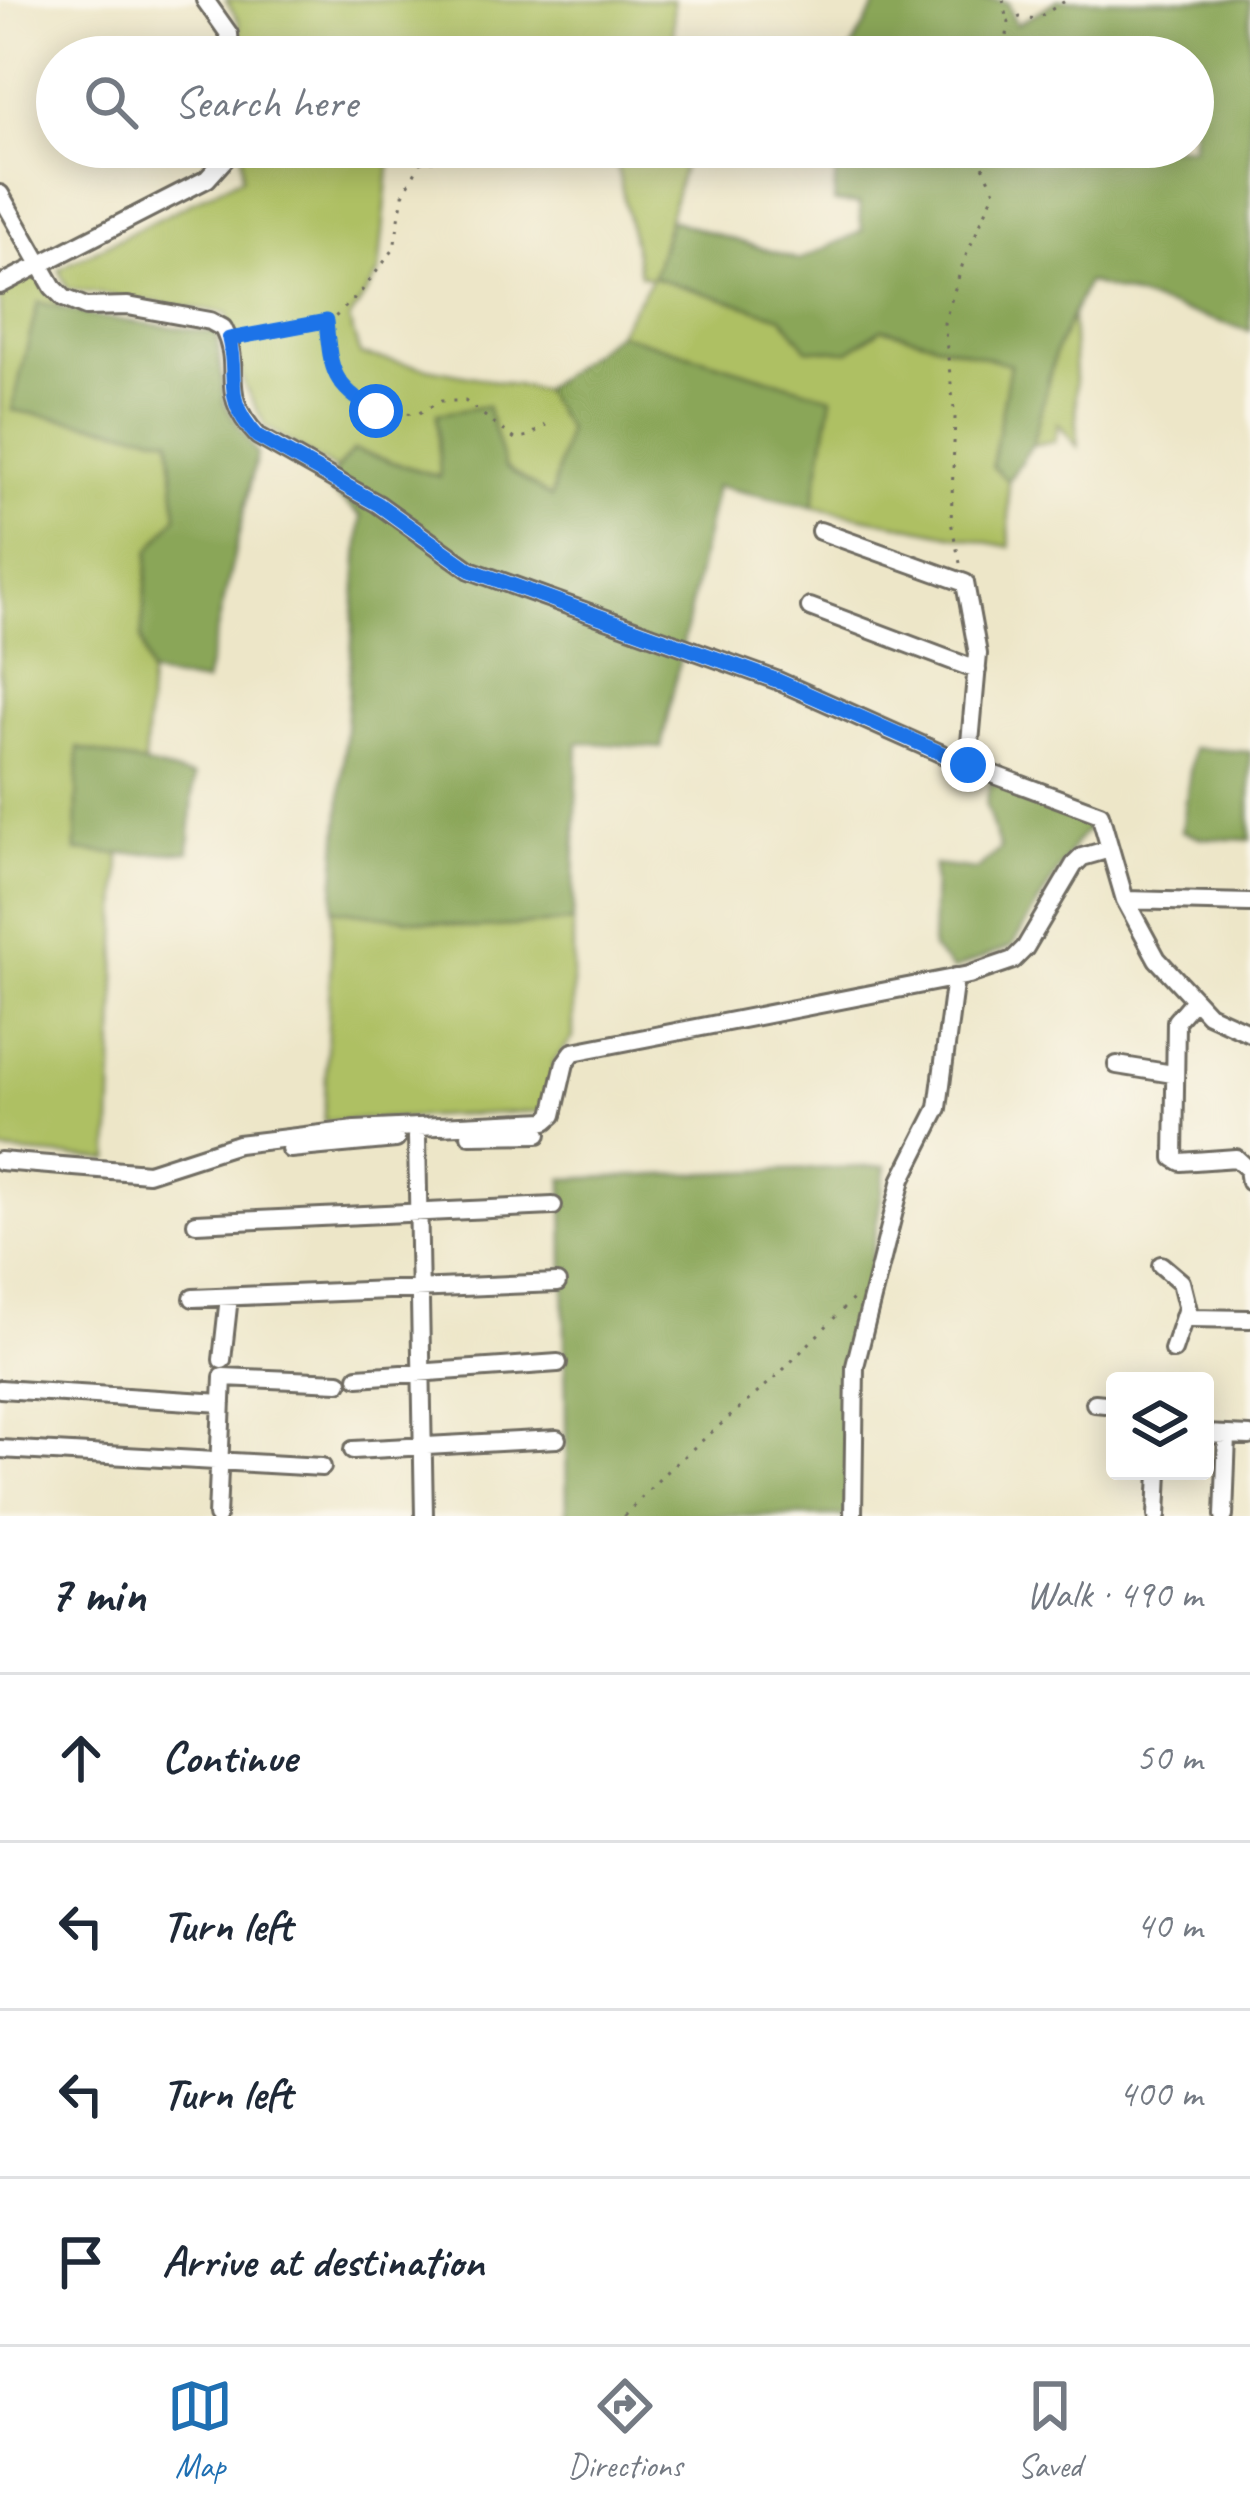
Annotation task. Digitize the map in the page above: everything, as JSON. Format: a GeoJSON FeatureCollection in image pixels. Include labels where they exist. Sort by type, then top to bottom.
{"type":"FeatureCollection","features":[{"type":"Feature","properties":{"kind":"street"},"geometry":{"type":"LineString","coordinates":[[205,0],[229,36]]}},
{"type":"Feature","properties":{"kind":"street"},"geometry":{"type":"LineString","coordinates":[[0,285],[207,179],[217,168]]}},
{"type":"Feature","properties":{"kind":"street"},"geometry":{"type":"LineString","coordinates":[[0,194],[59,295],[86,307],[128,306],[211,321],[223,328],[229,339],[231,394],[257,436],[378,504],[470,570],[776,680],[968,765],[1100,814],[1125,900],[1157,959],[1208,1014],[1250,1033]]}},
{"type":"Feature","properties":{"kind":"street"},"geometry":{"type":"LineString","coordinates":[[820,531],[965,583],[978,654],[968,765]]}},
{"type":"Feature","properties":{"kind":"street"},"geometry":{"type":"LineString","coordinates":[[810,607],[977,670]]}},
{"type":"Feature","properties":{"kind":"street"},"geometry":{"type":"LineString","coordinates":[[0,1161],[148,1173],[238,1144],[355,1130],[546,1120],[553,1115],[565,1063],[573,1052],[955,977],[1013,960],[1082,856],[1110,849]]}},
{"type":"Feature","properties":{"kind":"street"},"geometry":{"type":"LineString","coordinates":[[1125,900],[1250,903]]}},
{"type":"Feature","properties":{"kind":"street"},"geometry":{"type":"LineString","coordinates":[[853,1516],[855,1366],[902,1179],[938,1108],[955,977]]}},
{"type":"Feature","properties":{"kind":"street"},"geometry":{"type":"LineString","coordinates":[[1194,1000],[1176,1022],[1174,1158],[1181,1162],[1236,1158],[1247,1163],[1250,1182]]}},
{"type":"Feature","properties":{"kind":"street"},"geometry":{"type":"LineString","coordinates":[[1118,1065],[1173,1074]]}},
{"type":"Feature","properties":{"kind":"street"},"geometry":{"type":"LineString","coordinates":[[272,1151],[417,1136],[538,1134]]}},
{"type":"Feature","properties":{"kind":"street"},"geometry":{"type":"LineString","coordinates":[[417,1136],[424,1516]]}},
{"type":"Feature","properties":{"kind":"street"},"geometry":{"type":"LineString","coordinates":[[196,1223],[553,1206]]}},
{"type":"Feature","properties":{"kind":"street"},"geometry":{"type":"LineString","coordinates":[[1161,1265],[1181,1282],[1186,1311],[1173,1350]]}},
{"type":"Feature","properties":{"kind":"street"},"geometry":{"type":"LineString","coordinates":[[193,1298],[557,1283]]}},
{"type":"Feature","properties":{"kind":"street"},"geometry":{"type":"LineString","coordinates":[[222,1360],[229,1297]]}},
{"type":"Feature","properties":{"kind":"street"},"geometry":{"type":"LineString","coordinates":[[1186,1311],[1198,1320],[1250,1319]]}},
{"type":"Feature","properties":{"kind":"street"},"geometry":{"type":"LineString","coordinates":[[218,1516],[223,1377],[348,1379],[558,1363]]}},
{"type":"Feature","properties":{"kind":"street"},"geometry":{"type":"LineString","coordinates":[[0,1390],[222,1403]]}},
{"type":"Feature","properties":{"kind":"street"},"geometry":{"type":"LineString","coordinates":[[1095,1403],[1106,1404]]}},
{"type":"Feature","properties":{"kind":"street"},"geometry":{"type":"LineString","coordinates":[[1214,1434],[1250,1436]]}},
{"type":"Feature","properties":{"kind":"street"},"geometry":{"type":"LineString","coordinates":[[1224,1516],[1227,1435]]}},
{"type":"Feature","properties":{"kind":"street"},"geometry":{"type":"LineString","coordinates":[[353,1450],[557,1439]]}},
{"type":"Feature","properties":{"kind":"street"},"geometry":{"type":"LineString","coordinates":[[0,1449],[322,1467]]}},
{"type":"Feature","properties":{"kind":"street"},"geometry":{"type":"LineString","coordinates":[[1157,1516],[1159,1480]]}},
{"type":"Feature","properties":{"kind":"path"},"geometry":{"type":"LineString","coordinates":[[1003,0],[1007,36]]}},
{"type":"Feature","properties":{"kind":"path"},"geometry":{"type":"LineString","coordinates":[[1009,22],[1020,17],[1036,19],[1067,0]]}},
{"type":"Feature","properties":{"kind":"path"},"geometry":{"type":"LineString","coordinates":[[229,339],[334,318],[394,249],[403,194],[417,168]]}},
{"type":"Feature","properties":{"kind":"path"},"geometry":{"type":"LineString","coordinates":[[965,583],[951,522],[955,418],[944,323],[964,260],[995,191],[984,168]]}},
{"type":"Feature","properties":{"kind":"path"},"geometry":{"type":"LineString","coordinates":[[326,321],[330,368],[344,392],[376,411],[417,414],[441,401],[465,401],[515,439],[546,424]]}},
{"type":"Feature","properties":{"kind":"path"},"geometry":{"type":"LineString","coordinates":[[624,1516],[668,1470],[777,1376],[875,1276]]}},
{"type":"Feature","properties":{"kind":"green space"},"geometry":{"type":"Polygon","coordinates":[[[226,0],[673,0],[674,36],[239,36],[239,22],[226,0]]]}},
{"type":"Feature","properties":{"kind":"green space"},"geometry":{"type":"Polygon","coordinates":[[[879,0],[995,0],[1008,3],[1016,25],[1058,0],[1250,0],[1250,331],[1087,282],[1056,350],[1032,445],[1008,481],[992,466],[1010,364],[882,328],[849,351],[807,349],[782,317],[653,277],[670,220],[799,260],[862,231],[859,204],[834,202],[836,168],[1214,168],[1214,36],[859,36],[879,0]]]}},
{"type":"Feature","properties":{"kind":"green space"},"geometry":{"type":"Polygon","coordinates":[[[242,168],[389,168],[379,273],[349,320],[360,355],[542,390],[568,429],[551,498],[505,467],[441,477],[354,450],[336,470],[266,427],[244,385],[227,313],[68,289],[59,269],[242,177],[242,168]]]}},
{"type":"Feature","properties":{"kind":"green space"},"geometry":{"type":"Polygon","coordinates":[[[618,168],[683,168],[653,277],[782,317],[849,351],[882,328],[1011,364],[992,466],[1008,481],[1010,547],[813,507],[831,397],[617,333],[652,278],[640,275],[618,168]]]}},
{"type":"Feature","properties":{"kind":"green space"},"geometry":{"type":"Polygon","coordinates":[[[38,274],[46,291],[63,308],[38,303],[12,410],[171,438],[177,517],[141,638],[150,675],[144,766],[79,748],[76,850],[120,854],[110,1160],[0,1151],[0,288],[38,274]]]}},
{"type":"Feature","properties":{"kind":"green space"},"geometry":{"type":"Polygon","coordinates":[[[38,302],[97,317],[217,333],[224,403],[257,454],[205,683],[150,675],[141,638],[149,551],[177,516],[170,438],[12,410],[38,302]]]}},
{"type":"Feature","properties":{"kind":"green space"},"geometry":{"type":"Polygon","coordinates":[[[1072,315],[1078,447],[1058,423],[1055,441],[1032,445],[1056,350],[1072,315]]]}},
{"type":"Feature","properties":{"kind":"green space"},"geometry":{"type":"Polygon","coordinates":[[[617,333],[832,397],[813,507],[716,486],[661,748],[578,742],[573,922],[476,928],[333,909],[361,516],[323,486],[353,450],[440,477],[437,414],[487,406],[505,467],[551,498],[567,429],[542,390],[617,333]]]}},
{"type":"Feature","properties":{"kind":"green space"},"geometry":{"type":"Polygon","coordinates":[[[78,748],[194,777],[189,852],[76,851],[78,748]]]}},
{"type":"Feature","properties":{"kind":"green space"},"geometry":{"type":"Polygon","coordinates":[[[1193,748],[1250,752],[1250,840],[1202,838],[1182,831],[1193,748]]]}},
{"type":"Feature","properties":{"kind":"green space"},"geometry":{"type":"Polygon","coordinates":[[[990,783],[1072,809],[1093,824],[1076,842],[1012,946],[953,970],[932,949],[934,865],[977,870],[1000,849],[986,805],[990,783]]]}},
{"type":"Feature","properties":{"kind":"green space"},"geometry":{"type":"Polygon","coordinates":[[[333,909],[476,928],[573,922],[573,1038],[554,1061],[548,1111],[324,1121],[333,909]]]}},
{"type":"Feature","properties":{"kind":"green space"},"geometry":{"type":"Polygon","coordinates":[[[886,1166],[863,1309],[847,1349],[847,1516],[567,1516],[563,1179],[886,1166]]]}},
{"type":"Feature","properties":{"kind":"route"},"geometry":{"type":"LineString","coordinates":[[376,411],[344,392],[330,368],[326,321],[229,339],[231,394],[257,436],[378,504],[470,570],[776,680],[968,765]]}}]}
